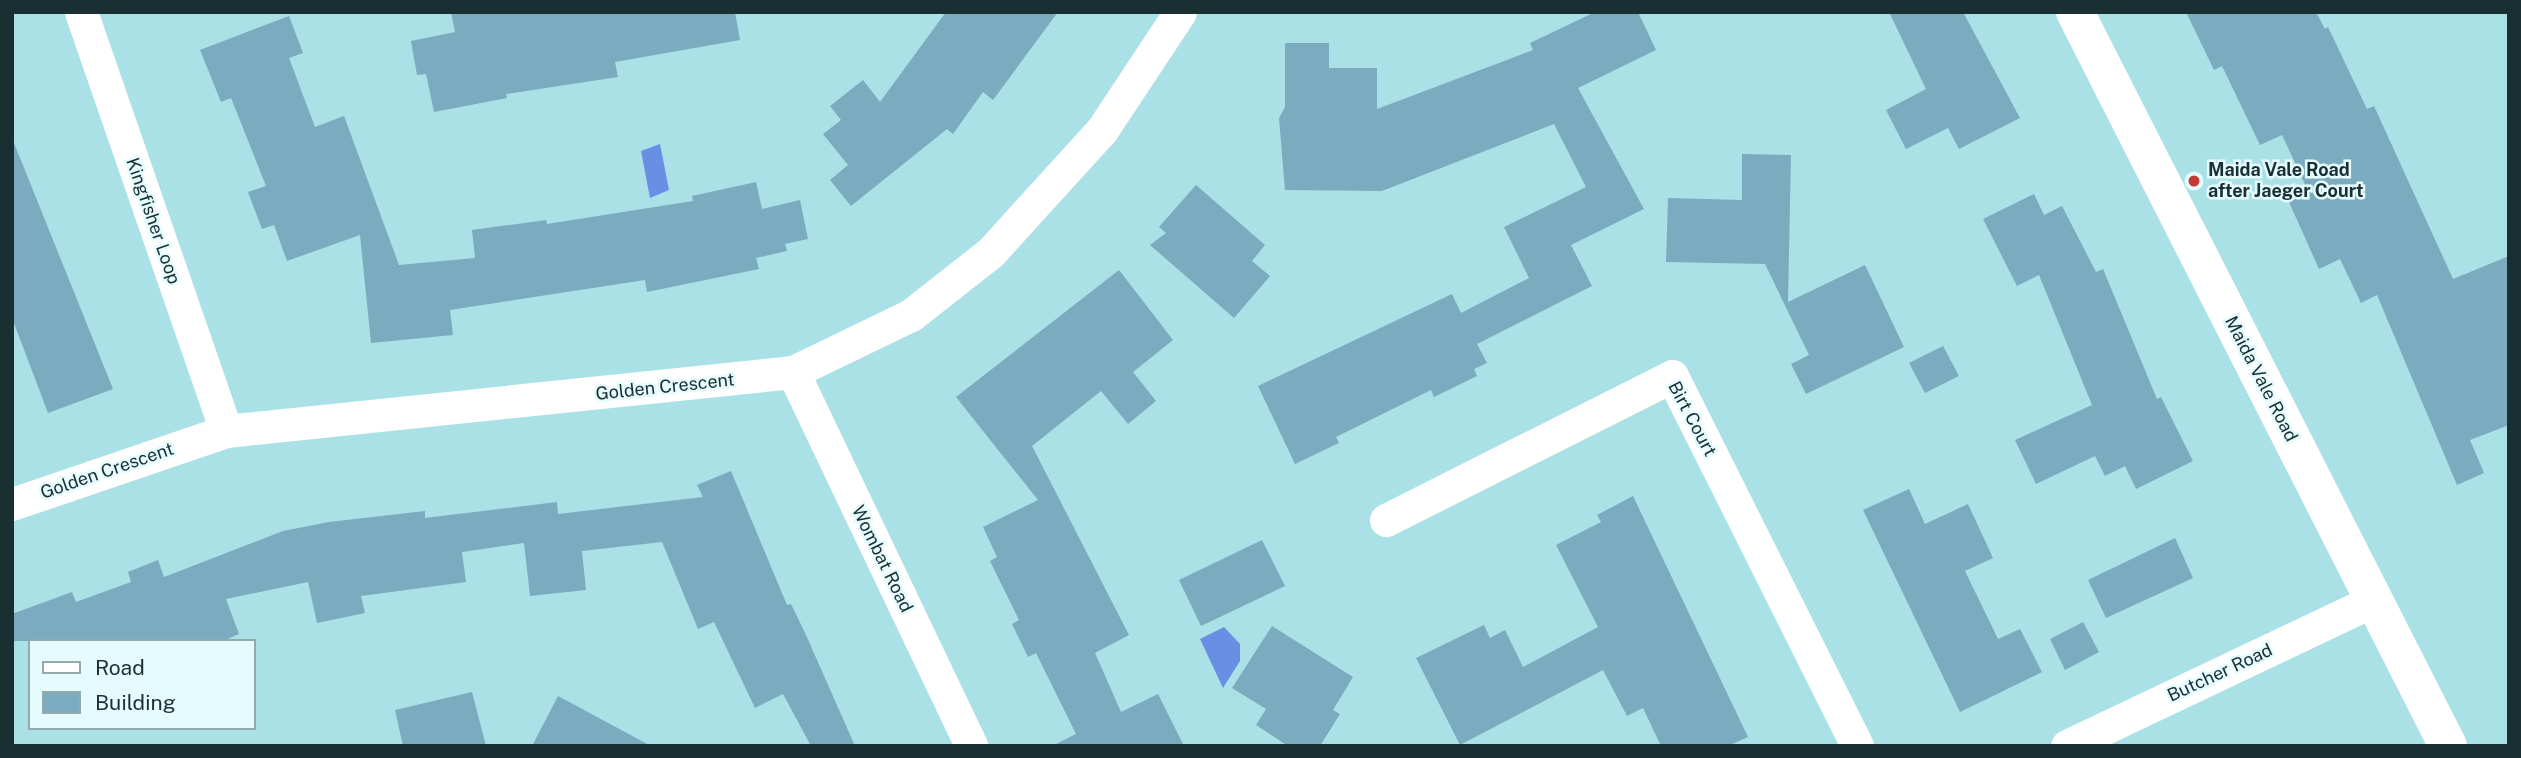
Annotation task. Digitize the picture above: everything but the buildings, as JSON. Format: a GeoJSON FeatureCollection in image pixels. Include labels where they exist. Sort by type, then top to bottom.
{"type":"FeatureCollection","features":[{"type":"Feature","properties":{"kind":"main road","name":"Maida Vale Road"},"geometry":{"type":"LineString","coordinates":[[2075,12],[2448,746]]}},
{"type":"Feature","properties":{"kind":"street","name":"Kingfisher Loop"},"geometry":{"type":"LineString","coordinates":[[81,12],[226,431]]}},
{"type":"Feature","properties":{"kind":"street","name":"Golden Crescent"},"geometry":{"type":"LineString","coordinates":[[12,504],[226,431],[793,372],[911,315],[991,252],[1102,130],[1180,12]]}},
{"type":"Feature","properties":{"kind":"street","name":"Wombat Road"},"geometry":{"type":"LineString","coordinates":[[793,372],[971,746]]}},
{"type":"Feature","properties":{"kind":"street","name":"Birt Court"},"geometry":{"type":"LineString","coordinates":[[1386,520],[1672,376],[1857,746]]}},
{"type":"Feature","properties":{"kind":"street","name":"Butcher Road"},"geometry":{"type":"LineString","coordinates":[[2067,746],[2374,600]]}},
{"type":"Feature","properties":{"kind":"water"},"geometry":{"type":"Polygon","coordinates":[[[660,144],[669,190],[650,198],[641,151],[660,144]]]}},
{"type":"Feature","properties":{"kind":"water"},"geometry":{"type":"Polygon","coordinates":[[[1224,627],[1240,644],[1240,661],[1223,688],[1200,639],[1224,627]]]}},
{"type":"Feature","properties":{"kind":"place","name":"Maida Vale Road after Jaeger Court"},"geometry":{"type":"Point","coordinates":[2194,181]}}]}
